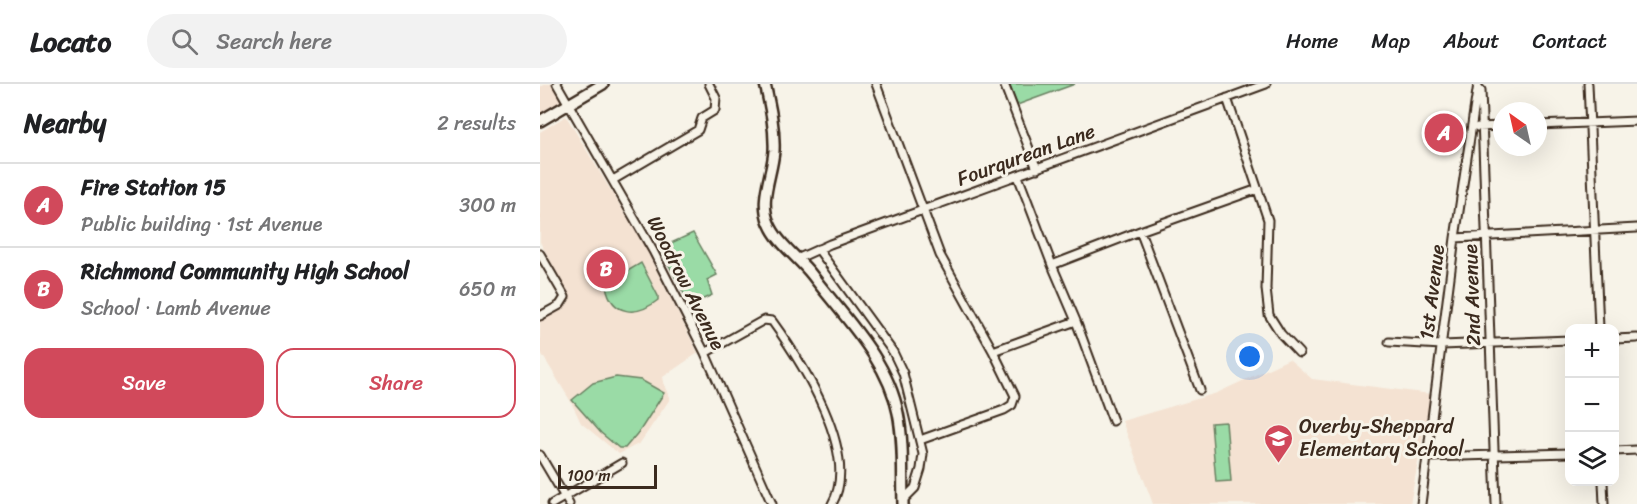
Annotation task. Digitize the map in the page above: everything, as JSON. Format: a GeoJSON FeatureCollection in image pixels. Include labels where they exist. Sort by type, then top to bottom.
{"type":"FeatureCollection","features":[{"type":"Feature","properties":{"kind":"street","name":"Woodrow Avenue"},"geometry":{"type":"LineString","coordinates":[[557,84],[653,251],[705,353],[772,504]]}},
{"type":"Feature","properties":{"kind":"street"},"geometry":{"type":"LineString","coordinates":[[540,121],[603,84]]}},
{"type":"Feature","properties":{"kind":"street"},"geometry":{"type":"LineString","coordinates":[[613,180],[698,130],[702,118],[715,110],[716,98],[709,84]]}},
{"type":"Feature","properties":{"kind":"street"},"geometry":{"type":"LineString","coordinates":[[765,84],[774,138],[773,159],[765,193],[765,213],[773,230],[798,258],[866,346],[889,382],[900,422],[903,502]]}},
{"type":"Feature","properties":{"kind":"street"},"geometry":{"type":"LineString","coordinates":[[876,84],[940,255],[1015,396],[1012,405],[1004,410],[920,440]]}},
{"type":"Feature","properties":{"kind":"street"},"geometry":{"type":"LineString","coordinates":[[1004,84],[1036,169]]}},
{"type":"Feature","properties":{"kind":"street","name":"Fourqurean Lane"},"geometry":{"type":"LineString","coordinates":[[798,258],[1266,84]]}},
{"type":"Feature","properties":{"kind":"street","name":"2nd Avenue"},"geometry":{"type":"LineString","coordinates":[[1480,84],[1496,504]]}},
{"type":"Feature","properties":{"kind":"street","name":"1st Avenue"},"geometry":{"type":"LineString","coordinates":[[1421,504],[1455,238],[1480,84]]}},
{"type":"Feature","properties":{"kind":"street"},"geometry":{"type":"LineString","coordinates":[[1588,84],[1599,324]]}},
{"type":"Feature","properties":{"kind":"street"},"geometry":{"type":"LineString","coordinates":[[1227,98],[1268,220],[1266,289],[1269,315],[1281,334],[1299,353]]}},
{"type":"Feature","properties":{"kind":"street"},"geometry":{"type":"LineString","coordinates":[[1547,125],[1637,122]]}},
{"type":"Feature","properties":{"kind":"street"},"geometry":{"type":"LineString","coordinates":[[1473,128],[1493,126]]}},
{"type":"Feature","properties":{"kind":"street"},"geometry":{"type":"LineString","coordinates":[[1018,176],[1052,265],[1077,321],[1113,421]]}},
{"type":"Feature","properties":{"kind":"street"},"geometry":{"type":"LineString","coordinates":[[1052,265],[1258,189]]}},
{"type":"Feature","properties":{"kind":"street"},"geometry":{"type":"LineString","coordinates":[[1455,238],[1637,228]]}},
{"type":"Feature","properties":{"kind":"street"},"geometry":{"type":"LineString","coordinates":[[1140,231],[1200,390]]}},
{"type":"Feature","properties":{"kind":"street"},"geometry":{"type":"LineString","coordinates":[[818,249],[899,363],[906,383],[920,440],[922,463],[920,475],[912,493],[903,502]]}},
{"type":"Feature","properties":{"kind":"street"},"geometry":{"type":"LineString","coordinates":[[540,254],[564,294],[565,300],[540,316]]}},
{"type":"Feature","properties":{"kind":"street"},"geometry":{"type":"LineString","coordinates":[[705,353],[764,320],[772,321],[795,352],[826,414],[835,438],[838,448],[839,475],[837,493],[832,504]]}},
{"type":"Feature","properties":{"kind":"street"},"geometry":{"type":"LineString","coordinates":[[993,351],[1077,321]]}},
{"type":"Feature","properties":{"kind":"street"},"geometry":{"type":"LineString","coordinates":[[1619,339],[1637,338]]}},
{"type":"Feature","properties":{"kind":"street"},"geometry":{"type":"LineString","coordinates":[[1389,342],[1442,345],[1565,340]]}},
{"type":"Feature","properties":{"kind":"street"},"geometry":{"type":"LineString","coordinates":[[1619,451],[1637,450]]}},
{"type":"Feature","properties":{"kind":"street"},"geometry":{"type":"LineString","coordinates":[[1427,457],[1565,453]]}},
{"type":"Feature","properties":{"kind":"street"},"geometry":{"type":"LineString","coordinates":[[540,455],[568,504]]}},
{"type":"Feature","properties":{"kind":"street"},"geometry":{"type":"LineString","coordinates":[[552,504],[622,463]]}},
{"type":"Feature","properties":{"kind":"street"},"geometry":{"type":"LineString","coordinates":[[1603,486],[1604,504]]}},
{"type":"Feature","properties":{"kind":"shaded area"},"geometry":{"type":"Polygon","coordinates":[[[552,84],[562,100],[540,114],[540,87],[552,84]]]}},
{"type":"Feature","properties":{"kind":"shaded area"},"geometry":{"type":"Polygon","coordinates":[[[566,116],[645,247],[698,353],[663,377],[670,399],[640,443],[619,454],[581,423],[540,351],[540,321],[567,305],[570,297],[540,242],[540,132],[566,116]]]}},
{"type":"Feature","properties":{"kind":"shaded area","name":"Overby-Sheppard Elementary School"},"geometry":{"type":"Polygon","coordinates":[[[1289,359],[1312,379],[1431,394],[1410,504],[1153,504],[1122,421],[1217,393],[1289,359]]]}},
{"type":"Feature","properties":{"kind":"green space"},"geometry":{"type":"Polygon","coordinates":[[[1009,84],[1075,84],[1017,105],[1009,84]]]}},
{"type":"Feature","properties":{"kind":"green space"},"geometry":{"type":"Polygon","coordinates":[[[693,233],[717,275],[707,280],[712,295],[690,305],[660,248],[693,233]]]}},
{"type":"Feature","properties":{"kind":"green space"},"geometry":{"type":"Polygon","coordinates":[[[641,263],[658,300],[642,309],[626,311],[614,303],[606,286],[607,283],[641,263]]]}},
{"type":"Feature","properties":{"kind":"green space"},"geometry":{"type":"Polygon","coordinates":[[[616,377],[641,380],[664,393],[641,429],[625,448],[619,448],[601,433],[572,400],[593,383],[616,377]]]}},
{"type":"Feature","properties":{"kind":"green space"},"geometry":{"type":"Polygon","coordinates":[[[1226,422],[1231,481],[1216,482],[1211,423],[1226,422]]]}},
{"type":"Feature","properties":{"kind":"place","name":"Fire Station 15"},"geometry":{"type":"Point","coordinates":[1444,133]}},
{"type":"Feature","properties":{"kind":"place","name":"Richmond Community High School"},"geometry":{"type":"Point","coordinates":[606,269]}},
{"type":"Feature","properties":{"kind":"place","name":"Overby-Sheppard Elementary School"},"geometry":{"type":"Point","coordinates":[1278,464]}}]}
